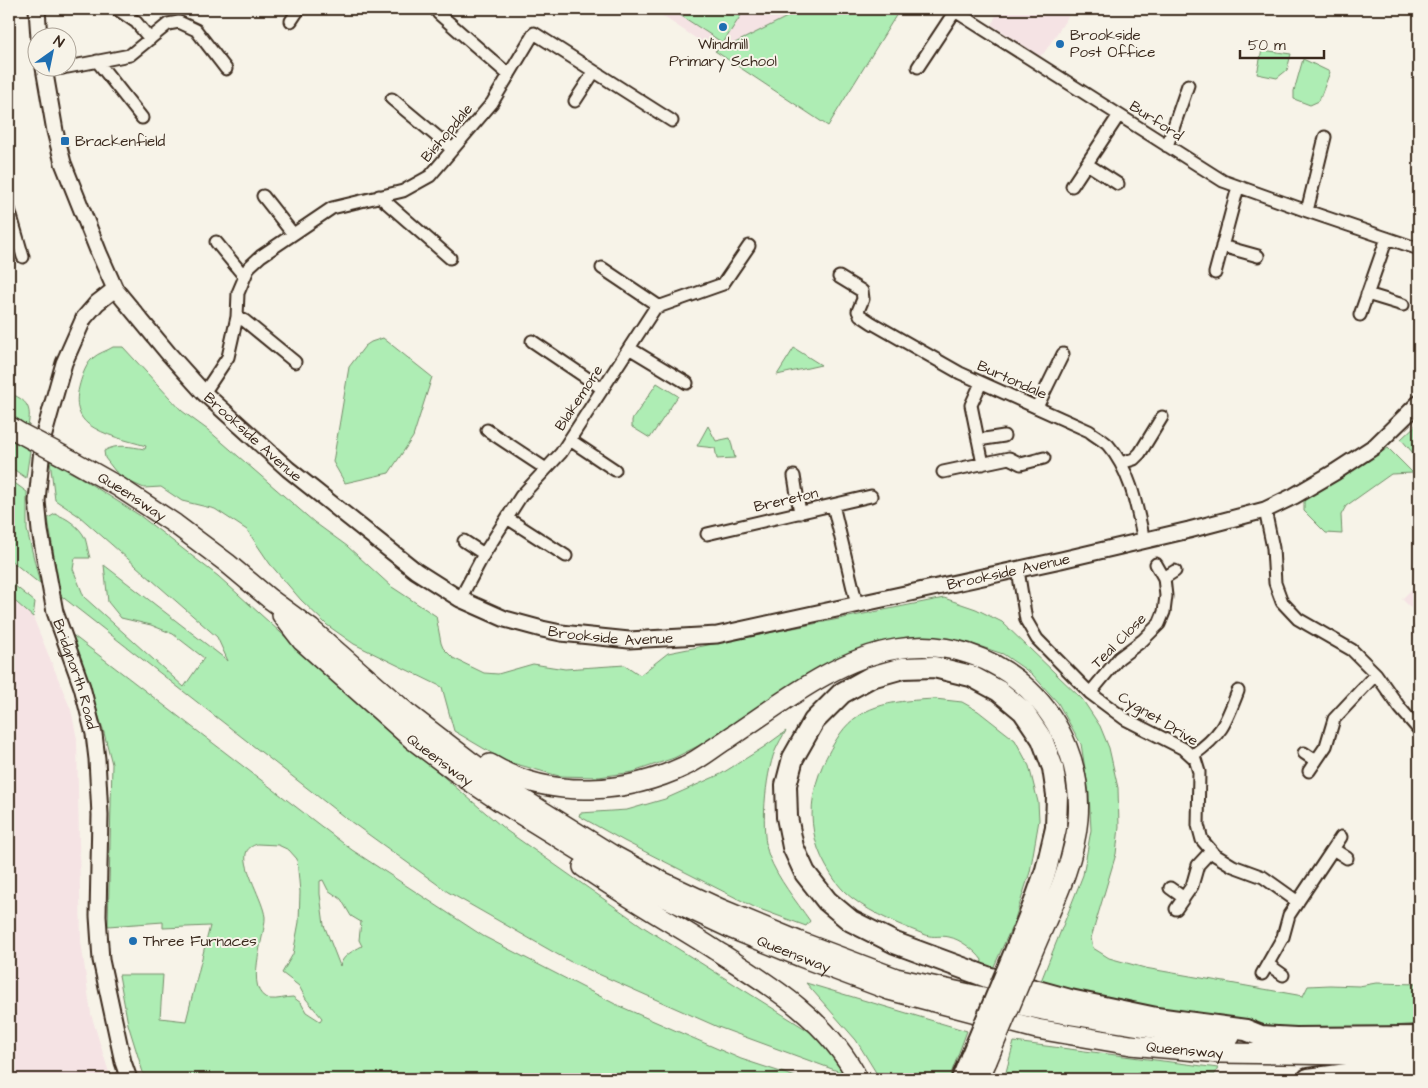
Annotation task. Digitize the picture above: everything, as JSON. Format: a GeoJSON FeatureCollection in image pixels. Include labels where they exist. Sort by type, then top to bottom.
{"type":"FeatureCollection","features":[{"type":"Feature","properties":{"kind":"highway"},"geometry":{"type":"LineString","coordinates":[[962,1079],[979,1059],[1023,953],[1056,828],[1057,795],[1053,768],[1042,739],[1023,711],[999,691],[971,676],[934,666],[903,668],[871,677],[842,694],[814,721],[793,758],[786,785],[787,809],[793,847],[805,873],[827,900],[851,921],[895,943],[987,978],[1080,1002],[1156,1018],[1246,1030],[1261,1036]]}},
{"type":"Feature","properties":{"kind":"highway","name":"Queensway"},"geometry":{"type":"LineString","coordinates":[[1261,1036],[1314,1038],[1419,1037]]}},
{"type":"Feature","properties":{"kind":"highway"},"geometry":{"type":"LineString","coordinates":[[1308,1079],[1419,1065]]}},
{"type":"Feature","properties":{"kind":"main road","name":"Queensway"},"geometry":{"type":"LineString","coordinates":[[14,429],[119,487],[175,524],[227,562],[270,599],[311,629],[406,712],[463,756],[515,794],[611,854],[662,881],[798,941],[896,978],[1043,1010],[1184,1033],[1245,1038],[1261,1036]]}},
{"type":"Feature","properties":{"kind":"main road","name":"Queensway"},"geometry":{"type":"LineString","coordinates":[[270,599],[302,641],[413,740],[453,770],[606,867],[732,929],[889,990],[1036,1030],[1131,1045],[1219,1053],[1356,1055],[1419,1053]]}},
{"type":"Feature","properties":{"kind":"main road"},"geometry":{"type":"LineString","coordinates":[[406,712],[436,727],[464,748],[503,772],[526,781],[549,786],[578,789],[600,788],[627,785],[687,765],[810,684],[840,667],[869,656],[897,648],[924,647],[951,649],[974,656],[1004,670],[1030,690],[1051,714],[1065,739],[1074,766],[1078,792],[1078,818],[1074,846],[1064,879],[1023,953]]}},
{"type":"Feature","properties":{"kind":"main road"},"geometry":{"type":"LineString","coordinates":[[504,804],[528,829],[779,992],[813,1020],[837,1047],[856,1074]]}},
{"type":"Feature","properties":{"kind":"main road"},"geometry":{"type":"LineString","coordinates":[[979,1059],[979,1079]]}},
{"type":"Feature","properties":{"kind":"street"},"geometry":{"type":"LineString","coordinates":[[37,9],[38,28]]}},
{"type":"Feature","properties":{"kind":"street"},"geometry":{"type":"LineString","coordinates":[[117,9],[136,22],[150,39]]}},
{"type":"Feature","properties":{"kind":"street"},"geometry":{"type":"LineString","coordinates":[[291,21],[299,9]]}},
{"type":"Feature","properties":{"kind":"street","name":"Burford"},"geometry":{"type":"LineString","coordinates":[[918,67],[955,11],[1213,175],[1238,187],[1419,249]]}},
{"type":"Feature","properties":{"kind":"street"},"geometry":{"type":"LineString","coordinates":[[438,13],[509,75]]}},
{"type":"Feature","properties":{"kind":"street"},"geometry":{"type":"LineString","coordinates":[[78,65],[130,55],[168,24],[179,22],[196,30],[226,69]]}},
{"type":"Feature","properties":{"kind":"street","name":"Bishopdale"},"geometry":{"type":"LineString","coordinates":[[204,393],[228,356],[236,317],[238,294],[249,267],[261,256],[332,208],[403,191],[430,176],[492,103],[534,33],[672,120]]}},
{"type":"Feature","properties":{"kind":"street"},"geometry":{"type":"LineString","coordinates":[[97,61],[142,118]]}},
{"type":"Feature","properties":{"kind":"street"},"geometry":{"type":"LineString","coordinates":[[575,101],[594,72]]}},
{"type":"Feature","properties":{"kind":"street","name":"Brookside Avenue"},"geometry":{"type":"LineString","coordinates":[[46,78],[63,163],[115,289],[168,354],[204,393],[288,469],[416,571],[460,599],[505,619],[542,629],[561,633],[629,640],[717,635],[1144,541],[1264,510],[1294,496],[1375,446],[1419,403]]}},
{"type":"Feature","properties":{"kind":"street"},"geometry":{"type":"LineString","coordinates":[[1168,146],[1188,85]]}},
{"type":"Feature","properties":{"kind":"street"},"geometry":{"type":"LineString","coordinates":[[392,99],[452,149]]}},
{"type":"Feature","properties":{"kind":"street"},"geometry":{"type":"LineString","coordinates":[[1072,186],[1119,115]]}},
{"type":"Feature","properties":{"kind":"street"},"geometry":{"type":"LineString","coordinates":[[1306,211],[1325,137]]}},
{"type":"Feature","properties":{"kind":"street"},"geometry":{"type":"LineString","coordinates":[[1087,164],[1118,184]]}},
{"type":"Feature","properties":{"kind":"street"},"geometry":{"type":"LineString","coordinates":[[1214,273],[1238,187]]}},
{"type":"Feature","properties":{"kind":"street"},"geometry":{"type":"LineString","coordinates":[[263,196],[293,234]]}},
{"type":"Feature","properties":{"kind":"street"},"geometry":{"type":"LineString","coordinates":[[380,196],[450,258]]}},
{"type":"Feature","properties":{"kind":"street"},"geometry":{"type":"LineString","coordinates":[[9,209],[23,257]]}},
{"type":"Feature","properties":{"kind":"street"},"geometry":{"type":"LineString","coordinates":[[1360,315],[1387,238]]}},
{"type":"Feature","properties":{"kind":"street"},"geometry":{"type":"LineString","coordinates":[[216,242],[244,276]]}},
{"type":"Feature","properties":{"kind":"street","name":"Blakemore"},"geometry":{"type":"LineString","coordinates":[[460,599],[484,554],[521,496],[561,453],[655,308],[724,284],[749,246]]}},
{"type":"Feature","properties":{"kind":"street"},"geometry":{"type":"LineString","coordinates":[[1222,246],[1258,256]]}},
{"type":"Feature","properties":{"kind":"street"},"geometry":{"type":"LineString","coordinates":[[602,268],[660,307]]}},
{"type":"Feature","properties":{"kind":"street","name":"Burtondale"},"geometry":{"type":"LineString","coordinates":[[839,277],[864,294],[858,310],[860,315],[921,352],[981,382],[1089,431],[1107,444],[1121,463],[1134,497],[1144,541]]}},
{"type":"Feature","properties":{"kind":"street","name":"Bridgnorth Road"},"geometry":{"type":"LineString","coordinates":[[115,289],[97,303],[84,318],[64,362],[43,438],[37,501],[40,531],[55,612],[82,687],[94,734],[100,814],[98,916],[101,960],[123,1062],[129,1079]]}},
{"type":"Feature","properties":{"kind":"street"},"geometry":{"type":"LineString","coordinates":[[1367,294],[1403,305]]}},
{"type":"Feature","properties":{"kind":"street"},"geometry":{"type":"LineString","coordinates":[[236,317],[245,321],[295,362]]}},
{"type":"Feature","properties":{"kind":"street"},"geometry":{"type":"LineString","coordinates":[[532,341],[603,389]]}},
{"type":"Feature","properties":{"kind":"street"},"geometry":{"type":"LineString","coordinates":[[630,348],[687,383]]}},
{"type":"Feature","properties":{"kind":"street"},"geometry":{"type":"LineString","coordinates":[[1037,407],[1063,354]]}},
{"type":"Feature","properties":{"kind":"street"},"geometry":{"type":"LineString","coordinates":[[981,382],[971,405],[983,464]]}},
{"type":"Feature","properties":{"kind":"street"},"geometry":{"type":"LineString","coordinates":[[1121,463],[1134,459],[1140,453],[1162,417]]}},
{"type":"Feature","properties":{"kind":"street"},"geometry":{"type":"LineString","coordinates":[[488,430],[546,468]]}},
{"type":"Feature","properties":{"kind":"street"},"geometry":{"type":"LineString","coordinates":[[978,440],[1004,436]]}},
{"type":"Feature","properties":{"kind":"street"},"geometry":{"type":"LineString","coordinates":[[570,440],[615,470]]}},
{"type":"Feature","properties":{"kind":"street"},"geometry":{"type":"LineString","coordinates":[[942,472],[1009,458],[1021,464],[1044,458]]}},
{"type":"Feature","properties":{"kind":"street"},"geometry":{"type":"LineString","coordinates":[[794,476],[800,513]]}},
{"type":"Feature","properties":{"kind":"street","name":"Brereton"},"geometry":{"type":"LineString","coordinates":[[707,534],[871,496]]}},
{"type":"Feature","properties":{"kind":"street"},"geometry":{"type":"LineString","coordinates":[[833,505],[857,605]]}},
{"type":"Feature","properties":{"kind":"street"},"geometry":{"type":"LineString","coordinates":[[1264,510],[1273,548],[1275,583],[1282,602],[1298,619],[1352,650],[1376,674],[1400,708],[1419,730]]}},
{"type":"Feature","properties":{"kind":"street"},"geometry":{"type":"LineString","coordinates":[[507,518],[566,556]]}},
{"type":"Feature","properties":{"kind":"street"},"geometry":{"type":"LineString","coordinates":[[464,542],[484,554]]}},
{"type":"Feature","properties":{"kind":"street","name":"Teal Close"},"geometry":{"type":"LineString","coordinates":[[1090,693],[1119,658],[1144,640],[1159,624],[1165,604],[1164,578],[1156,564]]}},
{"type":"Feature","properties":{"kind":"street","name":"Cygnet Drive"},"geometry":{"type":"LineString","coordinates":[[1018,570],[1026,620],[1037,639],[1090,693],[1125,719],[1184,748],[1195,759],[1199,772],[1198,825],[1202,840],[1211,851],[1233,866],[1263,877],[1298,902]]}},
{"type":"Feature","properties":{"kind":"street"},"geometry":{"type":"LineString","coordinates":[[1164,578],[1176,572]]}},
{"type":"Feature","properties":{"kind":"street"},"geometry":{"type":"LineString","coordinates":[[1309,772],[1326,746],[1334,719],[1376,674]]}},
{"type":"Feature","properties":{"kind":"street"},"geometry":{"type":"LineString","coordinates":[[1192,756],[1211,742],[1226,724],[1238,691]]}},
{"type":"Feature","properties":{"kind":"street"},"geometry":{"type":"LineString","coordinates":[[1304,754],[1316,762]]}},
{"type":"Feature","properties":{"kind":"street"},"geometry":{"type":"LineString","coordinates":[[1283,975],[1266,969],[1283,937],[1289,915],[1341,837]]}},
{"type":"Feature","properties":{"kind":"street"},"geometry":{"type":"LineString","coordinates":[[1333,849],[1347,858]]}},
{"type":"Feature","properties":{"kind":"street"},"geometry":{"type":"LineString","coordinates":[[1176,909],[1192,886],[1198,865],[1211,851]]}},
{"type":"Feature","properties":{"kind":"street"},"geometry":{"type":"LineString","coordinates":[[1170,888],[1184,898]]}},
{"type":"Feature","properties":{"kind":"shaded area","name":"Windmill Primary School"},"geometry":{"type":"Polygon","coordinates":[[[652,9],[803,9],[715,51],[652,9]]]}},
{"type":"Feature","properties":{"kind":"shaded area"},"geometry":{"type":"Polygon","coordinates":[[[998,9],[1073,9],[1044,53],[1040,56],[992,25],[998,9]]]}},
{"type":"Feature","properties":{"kind":"shaded area"},"geometry":{"type":"Polygon","coordinates":[[[1419,582],[1419,616],[1402,599],[1419,582]]]}},
{"type":"Feature","properties":{"kind":"shaded area"},"geometry":{"type":"Polygon","coordinates":[[[9,596],[33,617],[71,710],[77,739],[81,941],[91,1014],[111,1079],[9,1079],[9,596]]]}},
{"type":"Feature","properties":{"kind":"green space"},"geometry":{"type":"Polygon","coordinates":[[[684,9],[745,9],[723,43],[680,15],[684,9]]]}},
{"type":"Feature","properties":{"kind":"green space"},"geometry":{"type":"Polygon","coordinates":[[[803,9],[900,9],[828,126],[715,51],[803,9]]]}},
{"type":"Feature","properties":{"kind":"green space"},"geometry":{"type":"Polygon","coordinates":[[[1262,50],[1291,54],[1287,70],[1277,78],[1257,74],[1262,50]]]}},
{"type":"Feature","properties":{"kind":"green space"},"geometry":{"type":"Polygon","coordinates":[[[1303,59],[1330,72],[1319,101],[1310,105],[1294,99],[1294,91],[1303,59]]]}},
{"type":"Feature","properties":{"kind":"green space"},"geometry":{"type":"Polygon","coordinates":[[[383,338],[432,377],[413,437],[389,473],[345,483],[333,462],[349,367],[365,346],[383,338]]]}},
{"type":"Feature","properties":{"kind":"green space"},"geometry":{"type":"Polygon","coordinates":[[[113,347],[123,347],[182,411],[208,430],[314,522],[347,546],[392,587],[436,616],[443,648],[453,658],[484,673],[498,674],[533,664],[565,669],[625,665],[640,675],[668,653],[944,598],[976,609],[1002,622],[1082,699],[1100,726],[1109,748],[1118,788],[1119,827],[1116,854],[1091,938],[1093,948],[1109,958],[1145,968],[1303,996],[1308,986],[1359,986],[1376,983],[1419,984],[1419,1024],[1353,1029],[1282,1027],[1109,1002],[1041,981],[1083,875],[1091,830],[1089,793],[1081,744],[1058,703],[1032,674],[1003,654],[970,643],[927,637],[882,642],[831,661],[704,743],[674,758],[633,772],[599,777],[559,776],[505,761],[454,731],[442,687],[354,644],[327,625],[301,600],[270,564],[247,530],[215,509],[182,501],[161,487],[144,488],[128,481],[115,471],[105,458],[104,451],[119,446],[145,449],[146,446],[109,435],[88,424],[80,413],[77,400],[81,380],[88,364],[95,356],[113,347]]]}},
{"type":"Feature","properties":{"kind":"green space"},"geometry":{"type":"Polygon","coordinates":[[[794,348],[821,365],[777,375],[794,348]]]}},
{"type":"Feature","properties":{"kind":"green space"},"geometry":{"type":"Polygon","coordinates":[[[657,383],[678,396],[650,438],[632,427],[632,420],[657,383]]]}},
{"type":"Feature","properties":{"kind":"green space"},"geometry":{"type":"Polygon","coordinates":[[[9,393],[20,398],[27,405],[29,414],[28,426],[9,414],[9,393]]]}},
{"type":"Feature","properties":{"kind":"green space"},"geometry":{"type":"Polygon","coordinates":[[[1419,422],[1419,460],[1401,439],[1419,422]]]}},
{"type":"Feature","properties":{"kind":"green space"},"geometry":{"type":"Polygon","coordinates":[[[708,426],[716,441],[730,438],[735,458],[717,459],[715,448],[697,446],[708,426]]]}},
{"type":"Feature","properties":{"kind":"green space"},"geometry":{"type":"Polygon","coordinates":[[[9,438],[30,451],[26,478],[9,466],[9,438]]]}},
{"type":"Feature","properties":{"kind":"green space"},"geometry":{"type":"Polygon","coordinates":[[[1388,448],[1413,473],[1391,474],[1346,506],[1341,515],[1342,534],[1326,533],[1304,511],[1304,500],[1388,448]]]}},
{"type":"Feature","properties":{"kind":"green space"},"geometry":{"type":"Polygon","coordinates":[[[50,461],[81,478],[139,515],[218,576],[383,725],[507,831],[645,928],[820,1038],[843,1073],[718,1027],[569,961],[448,892],[343,816],[60,595],[48,518],[55,514],[64,517],[72,523],[85,538],[90,558],[75,558],[73,569],[84,597],[184,687],[204,658],[173,634],[151,625],[121,618],[108,602],[104,565],[228,661],[217,637],[79,516],[55,500],[50,461]]]}},
{"type":"Feature","properties":{"kind":"green space"},"geometry":{"type":"Polygon","coordinates":[[[9,479],[27,492],[27,530],[40,584],[9,559],[9,479]]]}},
{"type":"Feature","properties":{"kind":"green space"},"geometry":{"type":"Polygon","coordinates":[[[9,581],[35,602],[33,617],[9,596],[9,581]]]}},
{"type":"Feature","properties":{"kind":"green space"},"geometry":{"type":"Polygon","coordinates":[[[70,633],[352,850],[483,936],[617,1005],[741,1059],[802,1079],[145,1079],[128,1024],[119,975],[163,975],[160,1018],[186,1021],[210,926],[163,928],[163,922],[108,926],[112,764],[103,729],[70,633]],[[257,844],[247,850],[246,860],[247,868],[265,917],[257,962],[256,975],[258,986],[262,994],[270,999],[293,997],[301,1003],[306,1012],[320,1021],[322,1018],[306,999],[299,986],[282,973],[293,954],[299,922],[300,892],[297,859],[289,850],[278,845],[257,844]],[[323,880],[320,881],[320,894],[324,925],[340,966],[346,956],[362,946],[359,940],[361,922],[351,916],[341,899],[328,890],[323,880]]]}},
{"type":"Feature","properties":{"kind":"green space"},"geometry":{"type":"Polygon","coordinates":[[[935,699],[962,702],[978,711],[1015,740],[1029,766],[1038,802],[1039,820],[1030,872],[1014,922],[991,973],[980,970],[982,960],[972,949],[958,940],[946,936],[929,936],[878,915],[852,898],[837,883],[826,866],[818,849],[814,832],[813,798],[822,766],[840,734],[849,723],[870,709],[882,705],[935,699]]]}},
{"type":"Feature","properties":{"kind":"green space"},"geometry":{"type":"Polygon","coordinates":[[[786,731],[775,751],[766,788],[764,819],[766,846],[777,873],[810,921],[806,926],[754,907],[579,816],[580,813],[627,810],[665,799],[721,774],[786,731]]]}},
{"type":"Feature","properties":{"kind":"green space"},"geometry":{"type":"Polygon","coordinates":[[[806,983],[967,1031],[949,1079],[880,1079],[856,1040],[806,983]]]}},
{"type":"Feature","properties":{"kind":"green space"},"geometry":{"type":"Polygon","coordinates":[[[1014,1042],[1218,1068],[1215,1074],[1153,1073],[1124,1074],[1094,1079],[1009,1079],[1006,1072],[1014,1042]]]}},
{"type":"Feature","properties":{"kind":"place","name":"Windmill Primary School"},"geometry":{"type":"Point","coordinates":[723,27]}},
{"type":"Feature","properties":{"kind":"place","name":"Brookside Post Office"},"geometry":{"type":"Point","coordinates":[1060,44]}},
{"type":"Feature","properties":{"kind":"place","name":"Brackenfield"},"geometry":{"type":"Point","coordinates":[65,141]}},
{"type":"Feature","properties":{"kind":"place","name":"Three Furnaces"},"geometry":{"type":"Point","coordinates":[133,941]}}]}
